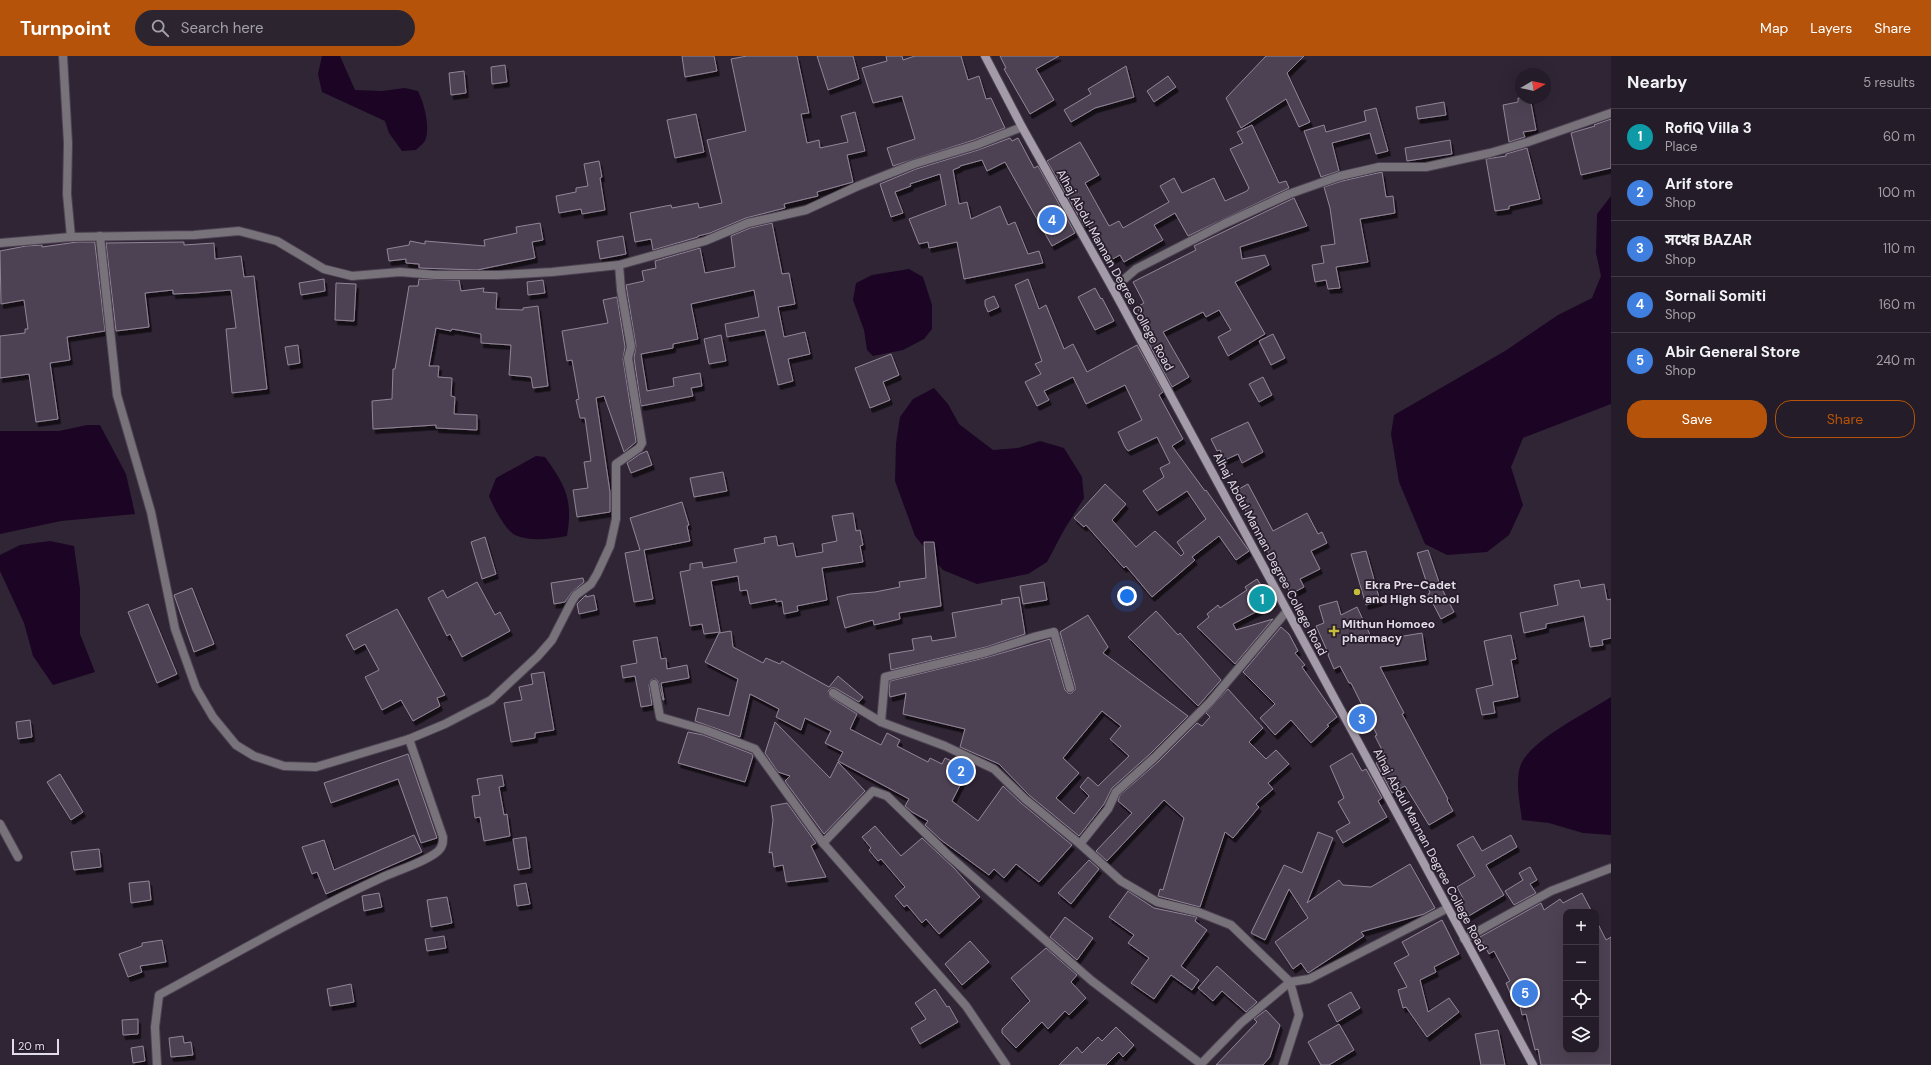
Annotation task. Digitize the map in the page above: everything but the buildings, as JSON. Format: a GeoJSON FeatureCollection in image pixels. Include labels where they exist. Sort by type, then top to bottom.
{"type":"FeatureCollection","features":[{"type":"Feature","properties":{"kind":"street"},"geometry":{"type":"LineString","coordinates":[[63,56],[71,237]]}},
{"type":"Feature","properties":{"kind":"street","name":"Alhaj Abdul Mannan Degree College Road"},"geometry":{"type":"LineString","coordinates":[[985,56],[1022,127],[1113,289],[1533,1065]]}},
{"type":"Feature","properties":{"kind":"street"},"geometry":{"type":"LineString","coordinates":[[1113,289],[1136,269],[1224,224],[1289,194],[1340,176],[1379,167],[1426,167],[1490,153],[1528,142],[1611,113]]}},
{"type":"Feature","properties":{"kind":"street"},"geometry":{"type":"LineString","coordinates":[[0,242],[71,237],[194,235],[239,231],[277,241],[324,269],[352,276],[400,272],[436,275],[498,275],[552,272],[619,265],[705,240],[748,224],[806,210],[858,186],[914,164],[976,145],[1022,127]]}},
{"type":"Feature","properties":{"kind":"street"},"geometry":{"type":"LineString","coordinates":[[100,236],[117,395],[151,512],[175,629],[196,688],[213,717],[236,745],[254,756],[284,766],[316,767],[409,739],[445,724],[491,700],[518,676],[552,640],[576,595],[591,584],[610,546],[616,519],[616,464],[639,448],[642,443],[628,358],[631,347],[621,290],[619,265]]}},
{"type":"Feature","properties":{"kind":"street"},"geometry":{"type":"LineString","coordinates":[[1080,844],[1108,809],[1116,792],[1154,758],[1210,702],[1287,611]]}},
{"type":"Feature","properties":{"kind":"street"},"geometry":{"type":"LineString","coordinates":[[881,722],[885,677],[987,652],[1054,632],[1070,688]]}},
{"type":"Feature","properties":{"kind":"street"},"geometry":{"type":"LineString","coordinates":[[654,684],[660,716],[705,730],[755,749],[822,843],[966,1006],[1006,1065]]}},
{"type":"Feature","properties":{"kind":"street"},"geometry":{"type":"LineString","coordinates":[[833,693],[881,722],[944,746],[994,769],[1024,799],[1080,844],[1121,881],[1157,902],[1198,912],[1231,925],[1290,982],[1299,1015],[1283,1065]]}},
{"type":"Feature","properties":{"kind":"street"},"geometry":{"type":"LineString","coordinates":[[154,1065],[154,1027],[159,995],[263,938],[382,877],[427,858],[440,849],[443,844],[443,837],[409,739]]}},
{"type":"Feature","properties":{"kind":"street"},"geometry":{"type":"LineString","coordinates":[[822,843],[872,791],[887,796],[948,855],[1092,981],[1201,1064],[1241,1023],[1290,982],[1309,979],[1448,908]]}},
{"type":"Feature","properties":{"kind":"street"},"geometry":{"type":"LineString","coordinates":[[0,824],[18,857]]}},
{"type":"Feature","properties":{"kind":"street"},"geometry":{"type":"LineString","coordinates":[[1464,939],[1551,891],[1611,868]]}},
{"type":"Feature","properties":{"kind":"shaded area"},"geometry":{"type":"Polygon","coordinates":[[[322,56],[340,56],[355,90],[382,91],[405,88],[418,91],[427,123],[427,136],[425,141],[416,150],[402,151],[389,133],[385,121],[322,92],[318,74],[322,56]]]}},
{"type":"Feature","properties":{"kind":"shaded area"},"geometry":{"type":"Polygon","coordinates":[[[1611,196],[1611,404],[1523,438],[1511,467],[1523,505],[1509,535],[1487,552],[1447,555],[1425,544],[1399,482],[1391,434],[1394,415],[1505,351],[1558,315],[1592,298],[1601,276],[1596,253],[1597,214],[1611,196]]]}},
{"type":"Feature","properties":{"kind":"shaded area"},"geometry":{"type":"Polygon","coordinates":[[[909,269],[923,277],[932,305],[932,329],[924,339],[903,350],[873,356],[867,350],[864,330],[853,300],[856,283],[872,275],[909,269]]]}},
{"type":"Feature","properties":{"kind":"shaded area"},"geometry":{"type":"Polygon","coordinates":[[[934,388],[948,404],[959,424],[993,450],[1018,448],[1040,441],[1064,448],[1082,477],[1084,498],[1064,530],[1047,562],[1028,574],[977,584],[943,570],[915,536],[895,481],[896,443],[900,417],[913,399],[934,388]]]}},
{"type":"Feature","properties":{"kind":"shaded area"},"geometry":{"type":"Polygon","coordinates":[[[87,425],[100,425],[126,474],[135,514],[61,521],[0,534],[0,431],[59,431],[87,425]]]}},
{"type":"Feature","properties":{"kind":"shaded area"},"geometry":{"type":"Polygon","coordinates":[[[536,456],[545,457],[563,485],[569,513],[567,536],[547,539],[527,539],[515,535],[503,523],[489,496],[496,478],[536,456]]]}},
{"type":"Feature","properties":{"kind":"shaded area"},"geometry":{"type":"Polygon","coordinates":[[[50,541],[74,546],[80,589],[80,634],[95,672],[53,685],[33,656],[24,623],[0,571],[0,555],[20,545],[50,541]]]}},
{"type":"Feature","properties":{"kind":"shaded area"},"geometry":{"type":"Polygon","coordinates":[[[1611,697],[1611,835],[1583,833],[1549,823],[1522,820],[1518,775],[1522,762],[1538,744],[1550,735],[1611,697]]]}},
{"type":"Feature","properties":{"kind":"place","name":"Sornali Somiti"},"geometry":{"type":"Point","coordinates":[1052,220]}},
{"type":"Feature","properties":{"kind":"place","name":"Ekra Pre-Cadet and High School"},"geometry":{"type":"Point","coordinates":[1357,592]}},
{"type":"Feature","properties":{"kind":"place","name":"RofiQ Villa 3"},"geometry":{"type":"Point","coordinates":[1262,599]}},
{"type":"Feature","properties":{"kind":"place","name":"Mithun Homoeo pharmacy"},"geometry":{"type":"Point","coordinates":[1334,631]}},
{"type":"Feature","properties":{"kind":"place","name":"সখের BAZAR"},"geometry":{"type":"Point","coordinates":[1362,719]}},
{"type":"Feature","properties":{"kind":"place","name":"Arif store"},"geometry":{"type":"Point","coordinates":[961,771]}},
{"type":"Feature","properties":{"kind":"place","name":"Abir General Store"},"geometry":{"type":"Point","coordinates":[1525,993]}}]}
